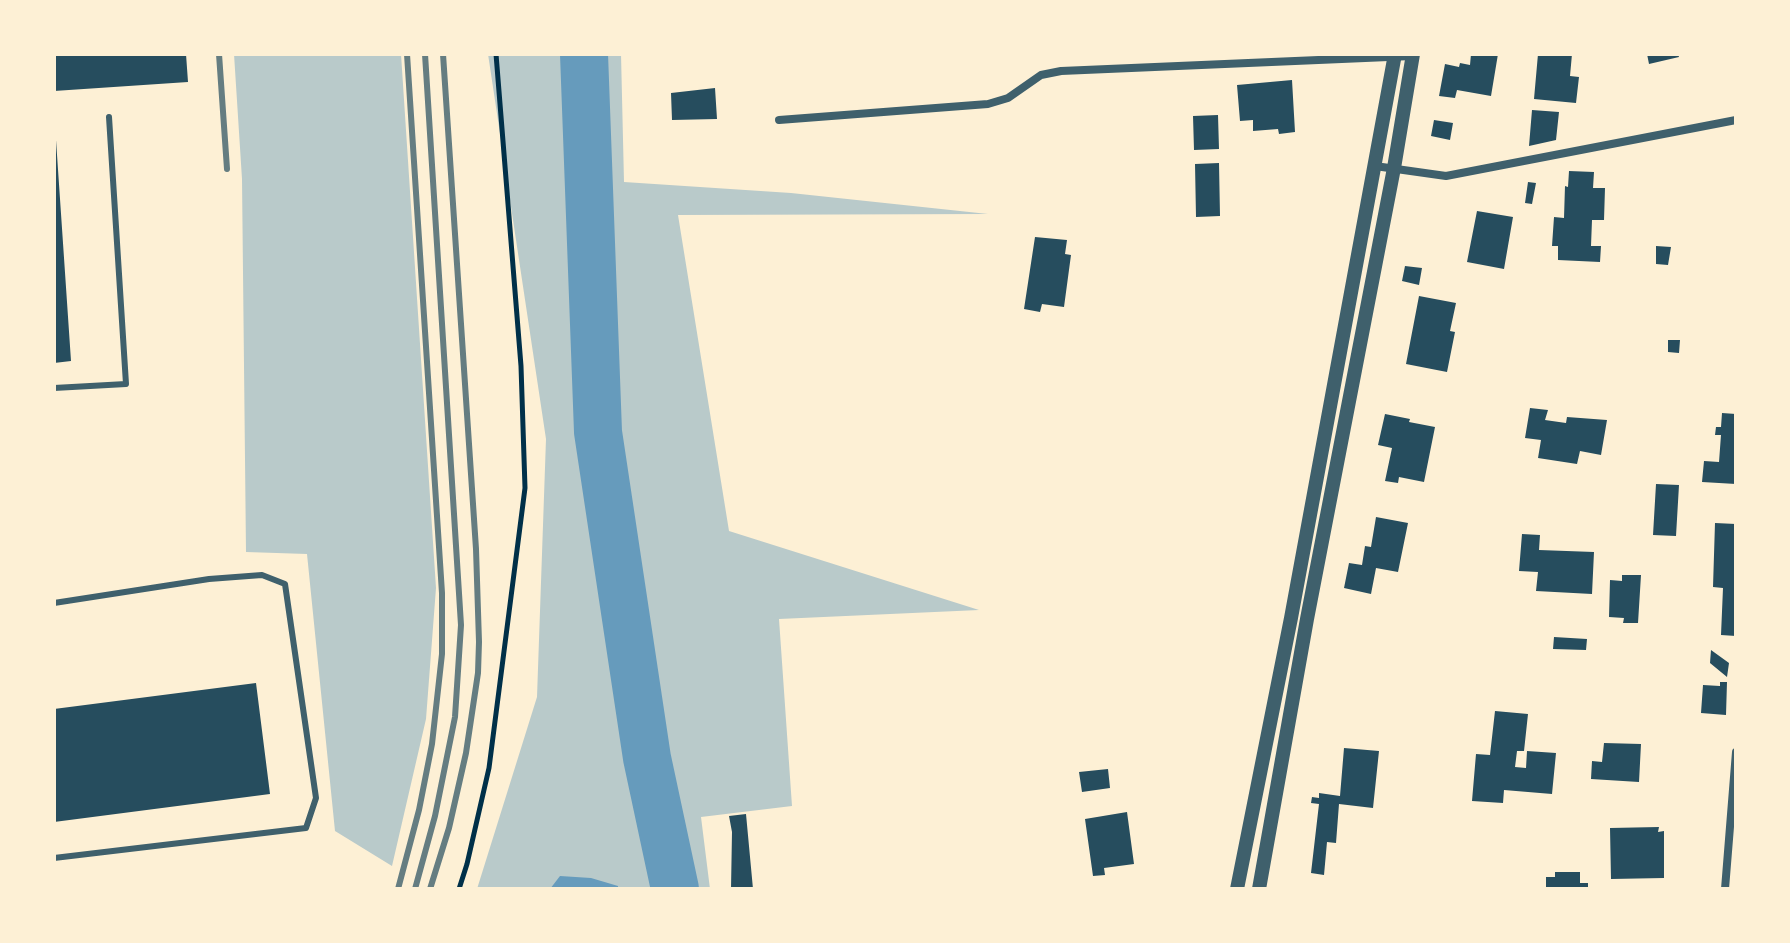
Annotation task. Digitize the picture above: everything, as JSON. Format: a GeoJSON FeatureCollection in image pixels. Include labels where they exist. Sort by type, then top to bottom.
{"type":"FeatureCollection","features":[{"type":"Feature","properties":{"kind":"street"},"geometry":{"type":"LineString","coordinates":[[1237,889],[1291,618],[1394,55]]}},
{"type":"Feature","properties":{"kind":"street"},"geometry":{"type":"LineString","coordinates":[[779,120],[988,104],[1008,98],[1041,75],[1061,71],[1413,55],[1259,889]]}},
{"type":"Feature","properties":{"kind":"street"},"geometry":{"type":"LineString","coordinates":[[1375,166],[1446,176],[1736,120]]}},
{"type":"Feature","properties":{"kind":"street"},"geometry":{"type":"LineString","coordinates":[[1725,889],[1736,752]]}},
{"type":"Feature","properties":{"kind":"lane"},"geometry":{"type":"LineString","coordinates":[[54,388],[126,384],[109,117]]}},
{"type":"Feature","properties":{"kind":"lane"},"geometry":{"type":"LineString","coordinates":[[54,603],[209,579],[262,575],[285,584],[316,798],[306,828],[54,858]]}},
{"type":"Feature","properties":{"kind":"path"},"geometry":{"type":"LineString","coordinates":[[459,889],[489,768],[525,488],[521,366],[496,54]]}},
{"type":"Feature","properties":{"kind":"shaded area"},"geometry":{"type":"Polygon","coordinates":[[[234,54],[401,54],[436,588],[426,719],[392,866],[335,831],[307,554],[246,552],[242,179],[234,54]]]}},
{"type":"Feature","properties":{"kind":"shaded area"},"geometry":{"type":"Polygon","coordinates":[[[488,54],[621,54],[624,182],[791,193],[988,214],[678,215],[729,531],[979,610],[779,619],[792,806],[701,817],[710,889],[477,889],[537,697],[546,439],[488,54]]]}},
{"type":"Feature","properties":{"kind":"water"},"geometry":{"type":"Polygon","coordinates":[[[560,876],[591,878],[618,886],[618,889],[550,889],[560,876]]]}},
{"type":"Feature","properties":{"kind":"building"},"geometry":{"type":"Polygon","coordinates":[[[54,54],[186,54],[188,82],[54,91],[54,54]]]}},
{"type":"Feature","properties":{"kind":"building"},"geometry":{"type":"Polygon","coordinates":[[[1471,54],[1498,54],[1491,96],[1457,90],[1455,98],[1439,96],[1445,64],[1459,67],[1460,63],[1470,65],[1471,54]]]}},
{"type":"Feature","properties":{"kind":"building"},"geometry":{"type":"Polygon","coordinates":[[[1538,54],[1572,54],[1570,76],[1579,77],[1576,103],[1534,99],[1538,54]]]}},
{"type":"Feature","properties":{"kind":"building"},"geometry":{"type":"Polygon","coordinates":[[[1647,54],[1678,54],[1679,57],[1649,64],[1647,54]]]}},
{"type":"Feature","properties":{"kind":"building"},"geometry":{"type":"Polygon","coordinates":[[[1292,80],[1295,132],[1279,134],[1278,129],[1253,131],[1253,120],[1240,121],[1237,85],[1292,80]]]}},
{"type":"Feature","properties":{"kind":"building"},"geometry":{"type":"Polygon","coordinates":[[[715,88],[717,119],[672,120],[671,93],[715,88]]]}},
{"type":"Feature","properties":{"kind":"building"},"geometry":{"type":"Polygon","coordinates":[[[1532,110],[1559,112],[1556,140],[1529,146],[1532,110]]]}},
{"type":"Feature","properties":{"kind":"building"},"geometry":{"type":"Polygon","coordinates":[[[1218,115],[1219,149],[1194,150],[1193,116],[1218,115]]]}},
{"type":"Feature","properties":{"kind":"building"},"geometry":{"type":"Polygon","coordinates":[[[1434,120],[1453,123],[1450,140],[1431,136],[1434,120]]]}},
{"type":"Feature","properties":{"kind":"building"},"geometry":{"type":"Polygon","coordinates":[[[54,140],[71,361],[54,363],[54,140]]]}},
{"type":"Feature","properties":{"kind":"building"},"geometry":{"type":"Polygon","coordinates":[[[1219,163],[1220,216],[1196,217],[1195,164],[1219,163]]]}},
{"type":"Feature","properties":{"kind":"building"},"geometry":{"type":"Polygon","coordinates":[[[1569,171],[1594,172],[1593,188],[1605,188],[1604,220],[1592,220],[1591,246],[1601,246],[1600,262],[1558,260],[1558,246],[1552,246],[1554,217],[1564,218],[1569,171]]]}},
{"type":"Feature","properties":{"kind":"building"},"geometry":{"type":"Polygon","coordinates":[[[1528,182],[1536,183],[1532,204],[1525,203],[1528,182]]]}},
{"type":"Feature","properties":{"kind":"building"},"geometry":{"type":"Polygon","coordinates":[[[1477,211],[1513,217],[1504,269],[1467,262],[1477,211]]]}},
{"type":"Feature","properties":{"kind":"building"},"geometry":{"type":"Polygon","coordinates":[[[1035,237],[1067,240],[1065,254],[1071,255],[1064,307],[1042,304],[1040,312],[1024,309],[1035,237]]]}},
{"type":"Feature","properties":{"kind":"building"},"geometry":{"type":"Polygon","coordinates":[[[1656,246],[1671,247],[1668,265],[1656,264],[1656,246]]]}},
{"type":"Feature","properties":{"kind":"building"},"geometry":{"type":"Polygon","coordinates":[[[1405,266],[1422,268],[1419,285],[1402,281],[1405,266]]]}},
{"type":"Feature","properties":{"kind":"building"},"geometry":{"type":"Polygon","coordinates":[[[1419,296],[1456,303],[1450,331],[1455,332],[1447,372],[1406,364],[1419,296]]]}},
{"type":"Feature","properties":{"kind":"building"},"geometry":{"type":"Polygon","coordinates":[[[1668,340],[1680,340],[1679,353],[1668,352],[1668,340]]]}},
{"type":"Feature","properties":{"kind":"building"},"geometry":{"type":"Polygon","coordinates":[[[1530,408],[1548,410],[1545,420],[1566,423],[1567,417],[1607,420],[1601,455],[1580,451],[1577,464],[1538,458],[1541,440],[1525,438],[1530,408]]]}},
{"type":"Feature","properties":{"kind":"building"},"geometry":{"type":"Polygon","coordinates":[[[1722,413],[1736,414],[1736,484],[1702,482],[1704,461],[1719,462],[1721,435],[1715,435],[1716,427],[1721,427],[1722,413]]]}},
{"type":"Feature","properties":{"kind":"building"},"geometry":{"type":"Polygon","coordinates":[[[1385,414],[1435,427],[1424,482],[1399,477],[1398,483],[1385,481],[1392,448],[1378,445],[1385,414]]]}},
{"type":"Feature","properties":{"kind":"building"},"geometry":{"type":"Polygon","coordinates":[[[1656,484],[1679,485],[1676,536],[1653,535],[1656,484]]]}},
{"type":"Feature","properties":{"kind":"building"},"geometry":{"type":"Polygon","coordinates":[[[1376,517],[1408,523],[1398,572],[1376,568],[1371,594],[1344,588],[1349,563],[1362,565],[1365,546],[1371,547],[1376,517]]]}},
{"type":"Feature","properties":{"kind":"building"},"geometry":{"type":"Polygon","coordinates":[[[1715,523],[1736,524],[1736,636],[1721,635],[1723,588],[1713,587],[1715,523]]]}},
{"type":"Feature","properties":{"kind":"building"},"geometry":{"type":"Polygon","coordinates":[[[1522,534],[1540,535],[1539,550],[1594,552],[1592,594],[1536,591],[1538,572],[1519,571],[1522,534]]]}},
{"type":"Feature","properties":{"kind":"building"},"geometry":{"type":"Polygon","coordinates":[[[1622,575],[1641,575],[1638,623],[1623,623],[1624,618],[1609,617],[1610,580],[1622,581],[1622,575]]]}},
{"type":"Feature","properties":{"kind":"building"},"geometry":{"type":"Polygon","coordinates":[[[1554,637],[1587,639],[1586,650],[1553,649],[1554,637]]]}},
{"type":"Feature","properties":{"kind":"building"},"geometry":{"type":"Polygon","coordinates":[[[1711,650],[1729,663],[1727,677],[1710,663],[1711,650]]]}},
{"type":"Feature","properties":{"kind":"building"},"geometry":{"type":"Polygon","coordinates":[[[1720,682],[1727,682],[1726,715],[1701,713],[1703,685],[1720,686],[1720,682]]]}},
{"type":"Feature","properties":{"kind":"building"},"geometry":{"type":"Polygon","coordinates":[[[256,683],[270,794],[54,822],[54,709],[256,683]]]}},
{"type":"Feature","properties":{"kind":"building"},"geometry":{"type":"Polygon","coordinates":[[[1495,711],[1528,714],[1524,751],[1517,751],[1515,767],[1526,768],[1527,751],[1556,753],[1552,794],[1504,790],[1503,803],[1472,801],[1476,754],[1490,755],[1495,711]]]}},
{"type":"Feature","properties":{"kind":"building"},"geometry":{"type":"Polygon","coordinates":[[[1604,743],[1641,744],[1639,782],[1591,779],[1592,761],[1602,762],[1604,743]]]}},
{"type":"Feature","properties":{"kind":"building"},"geometry":{"type":"Polygon","coordinates":[[[1344,748],[1379,751],[1373,808],[1339,804],[1336,843],[1327,842],[1324,875],[1311,873],[1319,804],[1311,803],[1312,797],[1319,798],[1319,793],[1340,796],[1344,748]]]}},
{"type":"Feature","properties":{"kind":"building"},"geometry":{"type":"Polygon","coordinates":[[[1108,769],[1110,788],[1082,792],[1079,772],[1108,769]]]}},
{"type":"Feature","properties":{"kind":"building"},"geometry":{"type":"Polygon","coordinates":[[[1127,812],[1134,864],[1104,868],[1105,875],[1093,876],[1085,819],[1127,812]]]}},
{"type":"Feature","properties":{"kind":"building"},"geometry":{"type":"Polygon","coordinates":[[[746,814],[753,889],[731,889],[732,832],[729,816],[746,814]]]}},
{"type":"Feature","properties":{"kind":"building"},"geometry":{"type":"Polygon","coordinates":[[[1659,827],[1658,832],[1664,831],[1664,878],[1611,879],[1610,828],[1659,827]]]}},
{"type":"Feature","properties":{"kind":"building"},"geometry":{"type":"Polygon","coordinates":[[[1555,872],[1580,872],[1580,883],[1588,883],[1588,889],[1546,889],[1546,877],[1555,877],[1555,872]]]}},
{"type":"Feature","properties":{"kind":"waterway"},"geometry":{"type":"LineString","coordinates":[[584,54],[598,432],[647,758],[675,889]]}},
{"type":"Feature","properties":{"kind":"railway"},"geometry":{"type":"LineString","coordinates":[[219,54],[227,169]]}},
{"type":"Feature","properties":{"kind":"railway"},"geometry":{"type":"LineString","coordinates":[[398,889],[419,810],[432,744],[442,654],[442,593],[407,54]]}},
{"type":"Feature","properties":{"kind":"railway"},"geometry":{"type":"LineString","coordinates":[[415,889],[435,816],[455,717],[461,625],[425,54]]}},
{"type":"Feature","properties":{"kind":"railway"},"geometry":{"type":"LineString","coordinates":[[430,889],[449,828],[466,753],[478,673],[479,642],[476,549],[443,54]]}}]}
